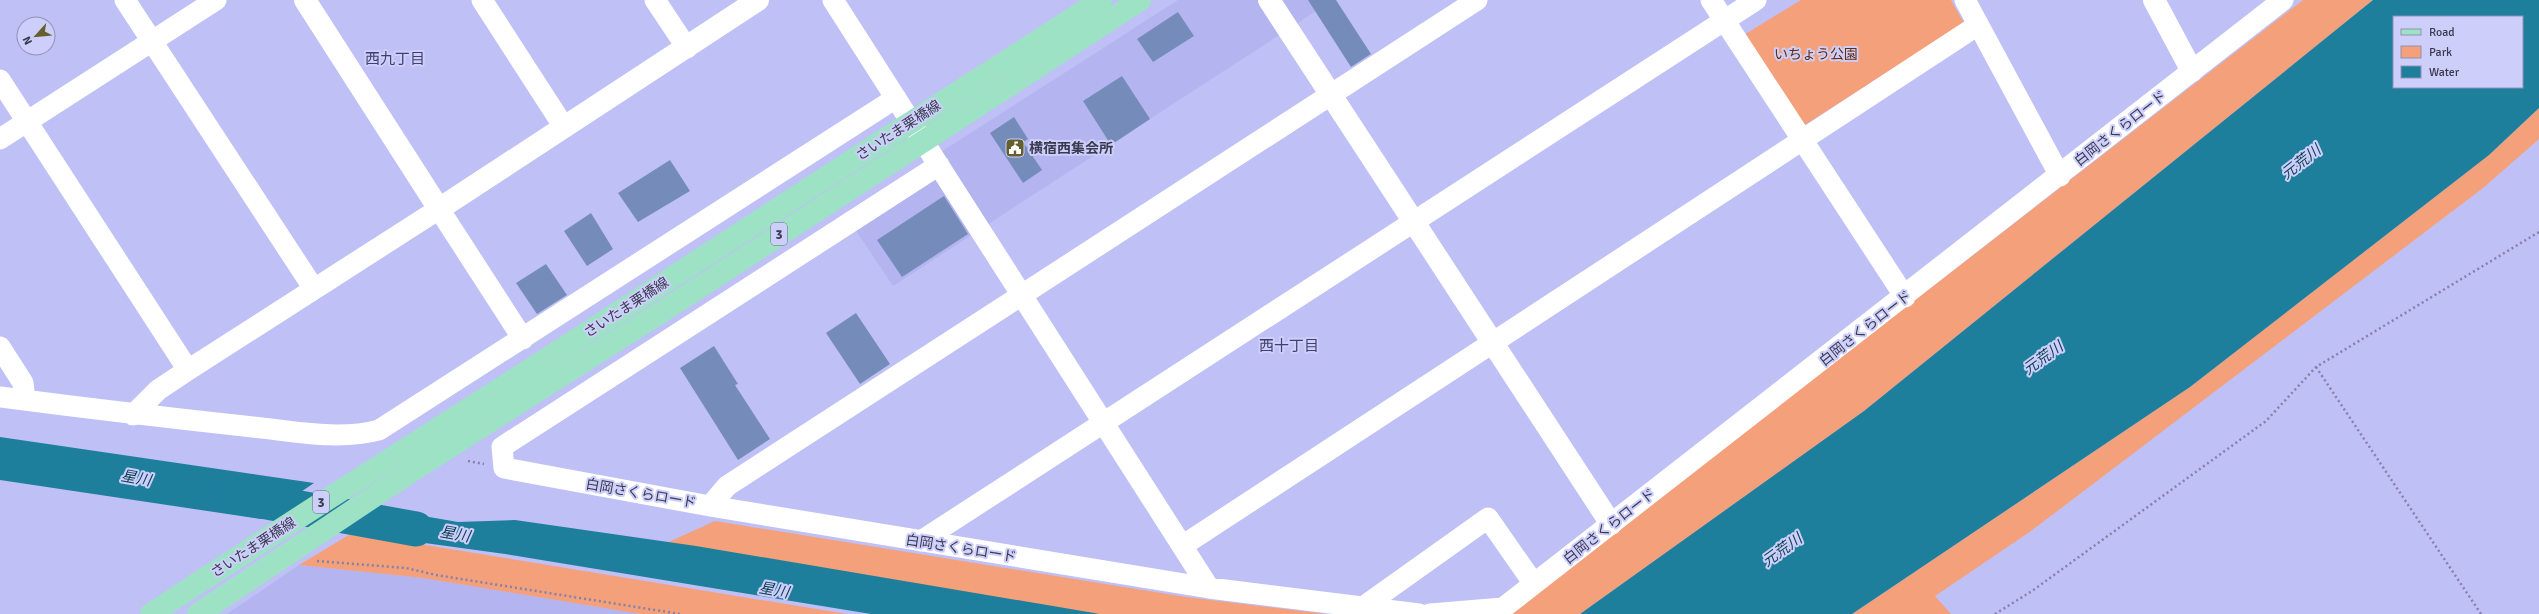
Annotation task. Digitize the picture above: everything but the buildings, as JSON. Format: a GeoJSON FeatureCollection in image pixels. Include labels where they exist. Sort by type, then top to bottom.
{"type":"FeatureCollection","features":[{"type":"Feature","properties":{"kind":"main road","name":"さいたま栗橋線"},"geometry":{"type":"LineString","coordinates":[[151,614],[384,461],[546,359],[910,121],[1101,0]]}},
{"type":"Feature","properties":{"kind":"main road","name":"さいたま栗橋線"},"geometry":{"type":"LineString","coordinates":[[198,614],[418,466],[666,309],[923,140],[1140,0]]}},
{"type":"Feature","properties":{"kind":"street"},"geometry":{"type":"LineString","coordinates":[[125,0],[314,289]]}},
{"type":"Feature","properties":{"kind":"street"},"geometry":{"type":"LineString","coordinates":[[0,139],[216,0]]}},
{"type":"Feature","properties":{"kind":"street"},"geometry":{"type":"LineString","coordinates":[[305,0],[522,339]]}},
{"type":"Feature","properties":{"kind":"street"},"geometry":{"type":"LineString","coordinates":[[482,0],[564,127]]}},
{"type":"Feature","properties":{"kind":"street"},"geometry":{"type":"LineString","coordinates":[[655,0],[687,48]]}},
{"type":"Feature","properties":{"kind":"street"},"geometry":{"type":"LineString","coordinates":[[133,415],[158,390],[188,370],[439,209],[687,48],[758,0]]}},
{"type":"Feature","properties":{"kind":"street"},"geometry":{"type":"LineString","coordinates":[[833,0],[1209,588]]}},
{"type":"Feature","properties":{"kind":"street"},"geometry":{"type":"LineString","coordinates":[[1269,0],[1331,93],[1492,343],[1612,524]]}},
{"type":"Feature","properties":{"kind":"street"},"geometry":{"type":"LineString","coordinates":[[710,506],[727,486],[1331,93],[1477,0]]}},
{"type":"Feature","properties":{"kind":"street"},"geometry":{"type":"LineString","coordinates":[[1712,0],[1905,297]]}},
{"type":"Feature","properties":{"kind":"street"},"geometry":{"type":"LineString","coordinates":[[921,541],[1756,0]]}},
{"type":"Feature","properties":{"kind":"street"},"geometry":{"type":"LineString","coordinates":[[1965,0],[2060,176]]}},
{"type":"Feature","properties":{"kind":"street"},"geometry":{"type":"LineString","coordinates":[[2154,0],[2192,71]]}},
{"type":"Feature","properties":{"kind":"street","name":"白岡さくらロード"},"geometry":{"type":"LineString","coordinates":[[1430,614],[1502,608],[1905,297],[2283,0]]}},
{"type":"Feature","properties":{"kind":"street"},"geometry":{"type":"LineString","coordinates":[[1182,546],[1978,25]]}},
{"type":"Feature","properties":{"kind":"street"},"geometry":{"type":"LineString","coordinates":[[0,80],[188,370]]}},
{"type":"Feature","properties":{"kind":"street"},"geometry":{"type":"LineString","coordinates":[[0,396],[133,415],[327,434],[364,434],[379,430],[896,98]]}},
{"type":"Feature","properties":{"kind":"street","name":"白岡さくらロード"},"geometry":{"type":"LineString","coordinates":[[939,165],[502,447],[504,468],[710,506],[1209,588],[1419,614]]}},
{"type":"Feature","properties":{"kind":"street"},"geometry":{"type":"LineString","coordinates":[[0,347],[23,383],[24,400]]}},
{"type":"Feature","properties":{"kind":"street"},"geometry":{"type":"LineString","coordinates":[[1362,607],[1488,518],[1534,584]]}},
{"type":"Feature","properties":{"kind":"path"},"geometry":{"type":"LineString","coordinates":[[1995,614],[2032,591],[2266,421],[2316,367],[2539,232]]}},
{"type":"Feature","properties":{"kind":"path"},"geometry":{"type":"LineString","coordinates":[[2316,367],[2481,614]]}},
{"type":"Feature","properties":{"kind":"path"},"geometry":{"type":"LineString","coordinates":[[313,560],[406,568],[436,575],[680,614]]}},
{"type":"Feature","properties":{"kind":"shaded area"},"geometry":{"type":"Polygon","coordinates":[[[1178,0],[1333,0],[893,286],[855,229],[941,152],[1178,0]]]}},
{"type":"Feature","properties":{"kind":"shaded area"},"geometry":{"type":"Polygon","coordinates":[[[299,565],[423,578],[640,614],[227,614],[299,565]]]}},
{"type":"Feature","properties":{"kind":"green space","name":"いちょう公園"},"geometry":{"type":"Polygon","coordinates":[[[1801,0],[1951,0],[1964,23],[1800,128],[1739,38],[1801,0]]]}},
{"type":"Feature","properties":{"kind":"green space"},"geometry":{"type":"Polygon","coordinates":[[[2303,0],[2373,0],[1864,411],[1580,614],[1509,614],[2303,0]]]}},
{"type":"Feature","properties":{"kind":"green space"},"geometry":{"type":"Polygon","coordinates":[[[2539,108],[2539,139],[2483,188],[2031,531],[1935,596],[1951,614],[1852,614],[2190,387],[2489,155],[2539,108]]]}},
{"type":"Feature","properties":{"kind":"green space"},"geometry":{"type":"Polygon","coordinates":[[[715,521],[1186,597],[1326,614],[1079,614],[662,545],[715,521]]]}},
{"type":"Feature","properties":{"kind":"green space"},"geometry":{"type":"Polygon","coordinates":[[[352,533],[847,614],[640,614],[423,578],[299,565],[352,533]]]}},
{"type":"Feature","properties":{"kind":"water","name":"元荒川"},"geometry":{"type":"Polygon","coordinates":[[[2373,0],[2539,0],[2539,108],[2489,155],[2190,387],[1852,614],[1580,614],[1864,411],[2373,0]]]}},
{"type":"Feature","properties":{"kind":"water"},"geometry":{"type":"Polygon","coordinates":[[[0,437],[314,483],[261,519],[0,480],[0,437]]]}},
{"type":"Feature","properties":{"kind":"water"},"geometry":{"type":"Polygon","coordinates":[[[383,509],[458,522],[515,520],[696,546],[1100,614],[871,614],[505,554],[352,533],[383,509]]]}},
{"type":"Feature","properties":{"kind":"waterway","name":"星川"},"geometry":{"type":"LineString","coordinates":[[233,496],[416,529]]}},
{"type":"Feature","properties":{"kind":"place","name":"横宿西集会所"},"geometry":{"type":"Point","coordinates":[1015,148]}},
{"type":"Feature","properties":{"kind":"district","name":"西九丁目"},"geometry":{"type":"Point","coordinates":[395,59]}},
{"type":"Feature","properties":{"kind":"district","name":"西十丁目"},"geometry":{"type":"Point","coordinates":[1289,346]}}]}
